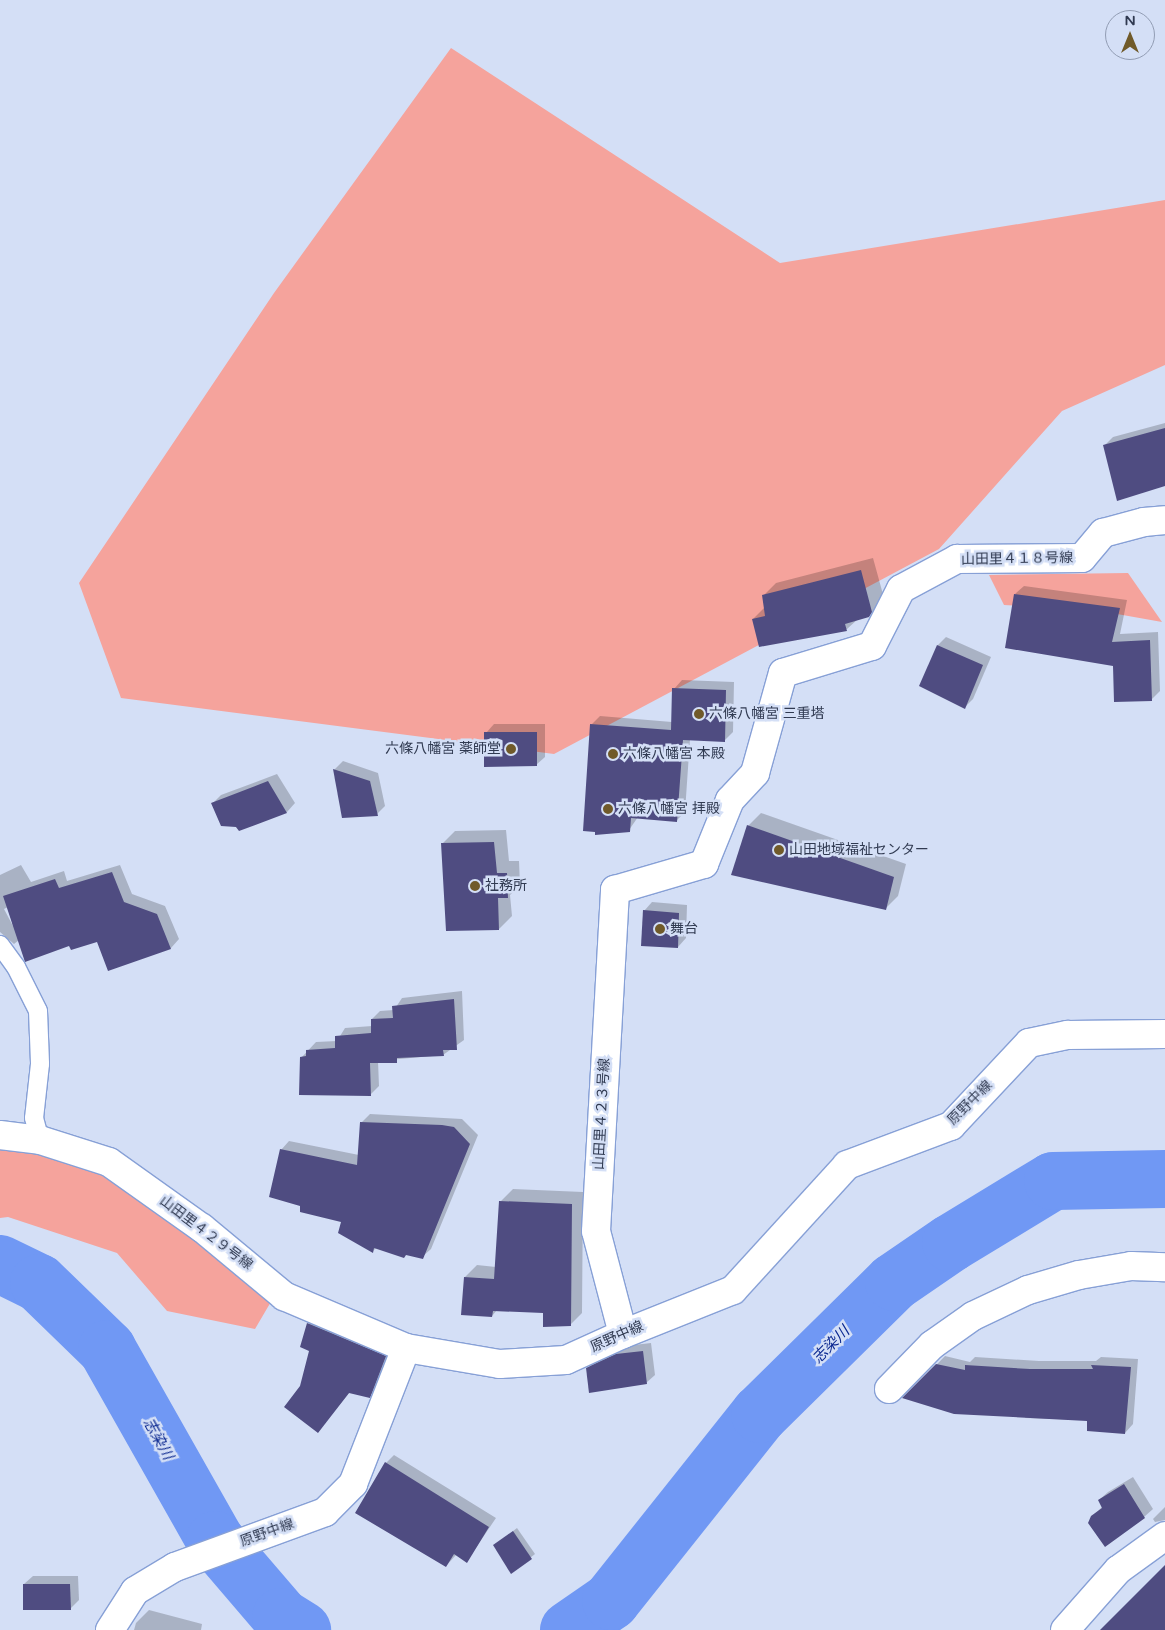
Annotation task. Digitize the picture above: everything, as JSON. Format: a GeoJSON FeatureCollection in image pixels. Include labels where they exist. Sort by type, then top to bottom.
{"type":"FeatureCollection","features":[{"type":"Feature","properties":{"kind":"street","name":"山田里４１８号線"},"geometry":{"type":"LineString","coordinates":[[614,890],[704,864],[730,800],[755,773],[783,673],[872,646],[901,589],[957,559],[1082,558],[1103,533],[1144,522],[1165,520]]}},
{"type":"Feature","properties":{"kind":"street","name":"山田里４２３号線"},"geometry":{"type":"LineString","coordinates":[[614,890],[596,1231],[623,1334]]}},
{"type":"Feature","properties":{"kind":"street","name":"原野中線"},"geometry":{"type":"LineString","coordinates":[[110,1630],[135,1591],[175,1567],[325,1512],[353,1484],[406,1348],[500,1364],[566,1360],[623,1334],[733,1290],[846,1165],[951,1126],[1029,1043],[1068,1035],[1165,1034]]}},
{"type":"Feature","properties":{"kind":"street","name":"山田里４２９号線"},"geometry":{"type":"LineString","coordinates":[[0,1136],[40,1140],[108,1162],[202,1228],[284,1296],[406,1348]]}},
{"type":"Feature","properties":{"kind":"street"},"geometry":{"type":"LineString","coordinates":[[889,1389],[932,1345],[973,1316],[1028,1290],[1079,1275],[1131,1266],[1165,1267]]}},
{"type":"Feature","properties":{"kind":"street"},"geometry":{"type":"LineString","coordinates":[[1065,1630],[1118,1570],[1165,1536]]}},
{"type":"Feature","properties":{"kind":"lane"},"geometry":{"type":"LineString","coordinates":[[0,945],[16,967],[38,1011],[40,1064],[34,1118],[40,1140]]}},
{"type":"Feature","properties":{"kind":"shaded area"},"geometry":{"type":"Polygon","coordinates":[[[451,48],[780,263],[1165,200],[1165,365],[1062,411],[939,549],[554,754],[121,698],[79,583],[274,293],[451,48]]]}},
{"type":"Feature","properties":{"kind":"shaded area"},"geometry":{"type":"Polygon","coordinates":[[[1128,573],[1162,622],[1089,609],[1004,605],[989,575],[1128,573]]]}},
{"type":"Feature","properties":{"kind":"shaded area"},"geometry":{"type":"Polygon","coordinates":[[[0,1139],[106,1171],[272,1300],[255,1329],[167,1311],[117,1253],[8,1217],[0,1218],[0,1139]]]}},
{"type":"Feature","properties":{"kind":"building"},"geometry":{"type":"Polygon","coordinates":[[[1165,428],[1165,486],[1117,501],[1103,445],[1165,428]]]}},
{"type":"Feature","properties":{"kind":"building"},"geometry":{"type":"Polygon","coordinates":[[[861,570],[872,612],[869,617],[845,624],[847,631],[759,647],[752,619],[765,616],[762,595],[861,570]]]}},
{"type":"Feature","properties":{"kind":"building"},"geometry":{"type":"Polygon","coordinates":[[[1014,594],[1120,608],[1112,642],[1150,640],[1152,701],[1114,702],[1113,666],[1005,648],[1014,594]]]}},
{"type":"Feature","properties":{"kind":"building"},"geometry":{"type":"Polygon","coordinates":[[[937,645],[983,665],[965,709],[919,686],[937,645]]]}},
{"type":"Feature","properties":{"kind":"building"},"geometry":{"type":"Polygon","coordinates":[[[672,688],[726,690],[725,742],[683,740],[677,822],[631,818],[630,832],[595,835],[595,832],[583,831],[590,724],[671,730],[672,688]]]}},
{"type":"Feature","properties":{"kind":"building","name":"六條八幡宮 薬師堂"},"geometry":{"type":"Polygon","coordinates":[[[484,732],[537,732],[537,766],[484,767],[484,732]]]}},
{"type":"Feature","properties":{"kind":"building"},"geometry":{"type":"Polygon","coordinates":[[[333,769],[370,781],[378,816],[342,818],[333,769]]]}},
{"type":"Feature","properties":{"kind":"building"},"geometry":{"type":"Polygon","coordinates":[[[268,781],[287,813],[239,831],[236,827],[221,826],[211,803],[268,781]]]}},
{"type":"Feature","properties":{"kind":"building","name":"山田地域福祉センター"},"geometry":{"type":"Polygon","coordinates":[[[747,825],[894,877],[886,910],[731,875],[747,825]]]}},
{"type":"Feature","properties":{"kind":"building","name":"社務所"},"geometry":{"type":"Polygon","coordinates":[[[494,842],[497,873],[507,873],[508,898],[498,898],[499,930],[446,931],[441,843],[494,842]]]}},
{"type":"Feature","properties":{"kind":"building"},"geometry":{"type":"Polygon","coordinates":[[[112,872],[124,902],[157,914],[171,949],[108,971],[97,942],[71,950],[69,946],[25,962],[3,896],[55,879],[59,888],[112,872]]]}},
{"type":"Feature","properties":{"kind":"building","name":"舞台"},"geometry":{"type":"Polygon","coordinates":[[[643,910],[679,913],[678,948],[641,946],[643,910]]]}},
{"type":"Feature","properties":{"kind":"building"},"geometry":{"type":"Polygon","coordinates":[[[454,999],[457,1050],[443,1050],[444,1056],[397,1058],[397,1063],[370,1063],[371,1096],[299,1095],[300,1057],[306,1056],[306,1050],[335,1048],[335,1036],[371,1033],[371,1019],[393,1018],[392,1006],[454,999]]]}},
{"type":"Feature","properties":{"kind":"building"},"geometry":{"type":"Polygon","coordinates":[[[360,1122],[454,1127],[470,1144],[423,1259],[406,1255],[404,1258],[374,1248],[373,1253],[338,1233],[341,1222],[300,1212],[300,1206],[269,1197],[280,1149],[357,1165],[360,1122]]]}},
{"type":"Feature","properties":{"kind":"building"},"geometry":{"type":"Polygon","coordinates":[[[499,1201],[572,1204],[571,1326],[543,1327],[543,1313],[493,1311],[492,1317],[461,1315],[464,1277],[494,1279],[499,1201]]]}},
{"type":"Feature","properties":{"kind":"building"},"geometry":{"type":"Polygon","coordinates":[[[307,1323],[386,1356],[370,1398],[349,1393],[318,1433],[284,1407],[300,1386],[309,1351],[300,1347],[307,1323]]]}},
{"type":"Feature","properties":{"kind":"building"},"geometry":{"type":"Polygon","coordinates":[[[643,1351],[647,1384],[589,1393],[586,1368],[616,1354],[643,1351]]]}},
{"type":"Feature","properties":{"kind":"building"},"geometry":{"type":"Polygon","coordinates":[[[936,1364],[965,1370],[965,1365],[1030,1369],[1093,1369],[1091,1365],[1131,1367],[1125,1434],[1087,1431],[1087,1421],[954,1414],[902,1398],[936,1364]]]}},
{"type":"Feature","properties":{"kind":"building"},"geometry":{"type":"Polygon","coordinates":[[[385,1462],[489,1527],[467,1563],[454,1554],[446,1567],[355,1513],[385,1462]]]}},
{"type":"Feature","properties":{"kind":"building"},"geometry":{"type":"Polygon","coordinates":[[[1124,1484],[1145,1518],[1105,1547],[1088,1523],[1091,1516],[1102,1508],[1098,1500],[1124,1484]]]}},
{"type":"Feature","properties":{"kind":"building"},"geometry":{"type":"Polygon","coordinates":[[[513,1531],[532,1559],[511,1574],[493,1545],[513,1531]]]}},
{"type":"Feature","properties":{"kind":"building"},"geometry":{"type":"Polygon","coordinates":[[[1165,1565],[1165,1630],[1100,1630],[1165,1565]]]}},
{"type":"Feature","properties":{"kind":"building"},"geometry":{"type":"Polygon","coordinates":[[[23,1584],[70,1584],[71,1610],[23,1610],[23,1584]]]}},
{"type":"Feature","properties":{"kind":"waterway","name":"志染川"},"geometry":{"type":"LineString","coordinates":[[569,1630],[611,1601],[760,1414],[894,1282],[951,1243],[1053,1181],[1165,1179]]}},
{"type":"Feature","properties":{"kind":"waterway","name":"志染川"},"geometry":{"type":"LineString","coordinates":[[0,1264],[39,1283],[107,1349],[215,1540],[281,1617],[302,1630]]}},
{"type":"Feature","properties":{"kind":"place","name":"六條八幡宮 三重塔"},"geometry":{"type":"Point","coordinates":[699,714]}},
{"type":"Feature","properties":{"kind":"place","name":"六條八幡宮 薬師堂"},"geometry":{"type":"Point","coordinates":[511,749]}},
{"type":"Feature","properties":{"kind":"place","name":"六條八幡宮 本殿"},"geometry":{"type":"Point","coordinates":[613,754]}},
{"type":"Feature","properties":{"kind":"place","name":"六條八幡宮 拝殿"},"geometry":{"type":"Point","coordinates":[608,809]}},
{"type":"Feature","properties":{"kind":"place","name":"山田地域福祉センター"},"geometry":{"type":"Point","coordinates":[779,850]}},
{"type":"Feature","properties":{"kind":"place","name":"社務所"},"geometry":{"type":"Point","coordinates":[475,886]}},
{"type":"Feature","properties":{"kind":"place","name":"舞台"},"geometry":{"type":"Point","coordinates":[660,929]}}]}
